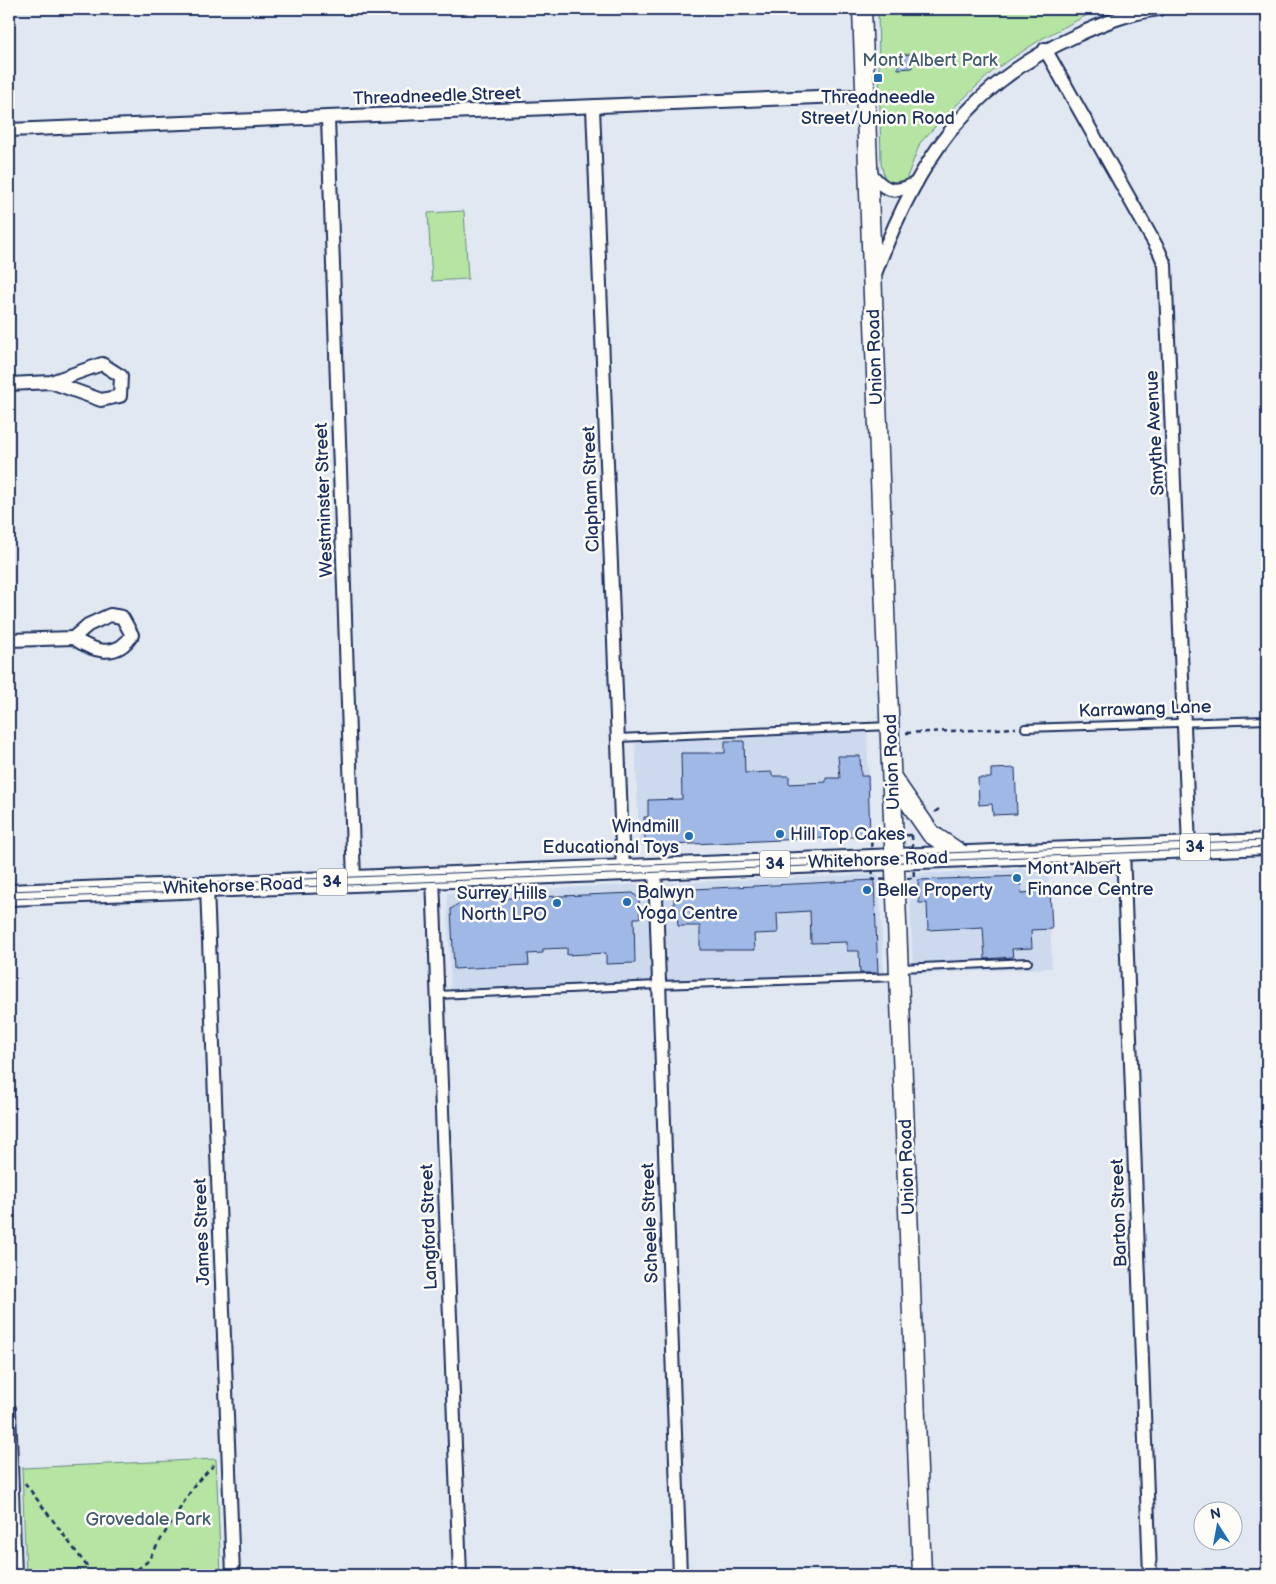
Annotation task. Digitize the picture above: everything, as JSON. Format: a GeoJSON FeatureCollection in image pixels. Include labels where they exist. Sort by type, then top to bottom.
{"type":"FeatureCollection","features":[{"type":"Feature","properties":{"kind":"main road","name":"Union Road"},"geometry":{"type":"LineString","coordinates":[[862,9],[922,1575]]}},
{"type":"Feature","properties":{"kind":"main road"},"geometry":{"type":"LineString","coordinates":[[892,778],[931,834],[964,856]]}},
{"type":"Feature","properties":{"kind":"main road","name":"Whitehorse Road"},"geometry":{"type":"LineString","coordinates":[[9,895],[1267,844]]}},
{"type":"Feature","properties":{"kind":"street"},"geometry":{"type":"LineString","coordinates":[[871,283],[891,230],[916,183],[955,123],[996,82],[1045,49],[1104,22],[1134,12],[1159,9]]}},
{"type":"Feature","properties":{"kind":"street","name":"Smythe Avenue"},"geometry":{"type":"LineString","coordinates":[[1045,49],[1160,251],[1165,264],[1189,847]]}},
{"type":"Feature","properties":{"kind":"street","name":"Threadneedle Street"},"geometry":{"type":"LineString","coordinates":[[9,130],[842,96],[866,97]]}},
{"type":"Feature","properties":{"kind":"street","name":"Clapham Street"},"geometry":{"type":"LineString","coordinates":[[593,107],[623,870]]}},
{"type":"Feature","properties":{"kind":"street","name":"Westminster Street"},"geometry":{"type":"LineString","coordinates":[[328,118],[354,881]]}},
{"type":"Feature","properties":{"kind":"street"},"geometry":{"type":"LineString","coordinates":[[868,171],[876,182],[890,190],[902,191],[916,183]]}},
{"type":"Feature","properties":{"kind":"street"},"geometry":{"type":"LineString","coordinates":[[9,384],[51,382],[102,364],[121,376],[120,396],[101,400],[51,382]]}},
{"type":"Feature","properties":{"kind":"street"},"geometry":{"type":"LineString","coordinates":[[9,640],[73,638]]}},
{"type":"Feature","properties":{"kind":"street","name":"Barton Street"},"geometry":{"type":"LineString","coordinates":[[1123,849],[1150,1575]]}},
{"type":"Feature","properties":{"kind":"street","name":"Scheele Street"},"geometry":{"type":"LineString","coordinates":[[655,869],[680,1575]]}},
{"type":"Feature","properties":{"kind":"street","name":"Langford Street"},"geometry":{"type":"LineString","coordinates":[[433,878],[460,1575]]}},
{"type":"Feature","properties":{"kind":"street","name":"James Street"},"geometry":{"type":"LineString","coordinates":[[207,887],[233,1575]]}},
{"type":"Feature","properties":{"kind":"street"},"geometry":{"type":"LineString","coordinates":[[9,1409],[15,1575]]}},
{"type":"Feature","properties":{"kind":"lane","name":"Karrawang Lane"},"geometry":{"type":"LineString","coordinates":[[1024,728],[1267,720]]}},
{"type":"Feature","properties":{"kind":"lane"},"geometry":{"type":"LineString","coordinates":[[618,738],[890,730]]}},
{"type":"Feature","properties":{"kind":"lane"},"geometry":{"type":"LineString","coordinates":[[437,995],[900,973],[1028,962]]}},
{"type":"Feature","properties":{"kind":"path"},"geometry":{"type":"LineString","coordinates":[[890,730],[1024,728]]}},
{"type":"Feature","properties":{"kind":"path"},"geometry":{"type":"LineString","coordinates":[[130,1575],[147,1562],[195,1484],[228,1450]]}},
{"type":"Feature","properties":{"kind":"path"},"geometry":{"type":"LineString","coordinates":[[11,1464],[92,1573],[99,1575]]}},
{"type":"Feature","properties":{"kind":"shaded area"},"geometry":{"type":"Polygon","coordinates":[[[867,723],[870,836],[639,846],[635,735],[867,723]]]}},
{"type":"Feature","properties":{"kind":"shaded area"},"geometry":{"type":"Polygon","coordinates":[[[1048,868],[1052,968],[913,974],[909,874],[1048,868]]]}},
{"type":"Feature","properties":{"kind":"shaded area"},"geometry":{"type":"Polygon","coordinates":[[[879,874],[884,978],[451,996],[447,893],[879,874]]]}},
{"type":"Feature","properties":{"kind":"green space","name":"Mont Albert Park"},"geometry":{"type":"Polygon","coordinates":[[[878,9],[1092,9],[1093,12],[1043,38],[994,70],[945,116],[920,143],[906,180],[886,183],[881,164],[878,9]]]}},
{"type":"Feature","properties":{"kind":"green space"},"geometry":{"type":"Polygon","coordinates":[[[464,211],[468,279],[432,281],[428,213],[464,211]]]}},
{"type":"Feature","properties":{"kind":"green space","name":"Grovedale Park"},"geometry":{"type":"Polygon","coordinates":[[[216,1459],[221,1575],[26,1575],[22,1468],[216,1459]]]}},
{"type":"Feature","properties":{"kind":"building"},"geometry":{"type":"Polygon","coordinates":[[[912,54],[912,68],[898,69],[898,55],[912,54]]]}},
{"type":"Feature","properties":{"kind":"building"},"geometry":{"type":"Polygon","coordinates":[[[725,741],[744,741],[745,773],[772,772],[772,776],[789,776],[789,784],[826,782],[826,778],[840,778],[838,756],[860,756],[861,776],[868,776],[870,836],[649,846],[645,840],[644,817],[648,817],[648,800],[682,799],[681,753],[725,753],[725,741]]]}},
{"type":"Feature","properties":{"kind":"building"},"geometry":{"type":"Polygon","coordinates":[[[1015,768],[1017,814],[993,815],[992,804],[979,805],[978,778],[991,778],[991,769],[1015,768]]]}},
{"type":"Feature","properties":{"kind":"building"},"geometry":{"type":"Polygon","coordinates":[[[1020,876],[1021,893],[1050,891],[1052,929],[1031,930],[1032,948],[1012,949],[1013,957],[985,959],[983,927],[928,930],[927,903],[919,903],[918,880],[1020,876]]]}},
{"type":"Feature","properties":{"kind":"building"},"geometry":{"type":"Polygon","coordinates":[[[874,880],[878,973],[860,973],[859,951],[847,951],[847,942],[811,943],[810,911],[777,913],[778,933],[754,934],[755,950],[700,950],[700,926],[678,926],[677,912],[674,912],[674,890],[874,880]]]}},
{"type":"Feature","properties":{"kind":"building"},"geometry":{"type":"Polygon","coordinates":[[[633,893],[639,899],[640,918],[634,918],[635,963],[606,964],[606,953],[567,955],[567,948],[543,949],[543,953],[528,954],[529,965],[454,969],[451,909],[463,900],[633,893]]]}},
{"type":"Feature","properties":{"kind":"tram line"},"geometry":{"type":"LineString","coordinates":[[9,891],[1267,840]]}},
{"type":"Feature","properties":{"kind":"tram line"},"geometry":{"type":"LineString","coordinates":[[9,899],[1267,847]]}},
{"type":"Feature","properties":{"kind":"place","name":"Threadneedle Street/Union Road"},"geometry":{"type":"Point","coordinates":[878,78]}},
{"type":"Feature","properties":{"kind":"place","name":"Hill Top Cakes"},"geometry":{"type":"Point","coordinates":[780,834]}},
{"type":"Feature","properties":{"kind":"place","name":"Windmill Educational Toys"},"geometry":{"type":"Point","coordinates":[689,836]}},
{"type":"Feature","properties":{"kind":"place","name":"Mont Albert Finance Centre"},"geometry":{"type":"Point","coordinates":[1017,878]}},
{"type":"Feature","properties":{"kind":"place","name":"Belle Property"},"geometry":{"type":"Point","coordinates":[867,890]}},
{"type":"Feature","properties":{"kind":"place","name":"Balwyn Yoga Centre"},"geometry":{"type":"Point","coordinates":[627,902]}},
{"type":"Feature","properties":{"kind":"place","name":"Surrey Hills North LPO"},"geometry":{"type":"Point","coordinates":[557,903]}}]}
